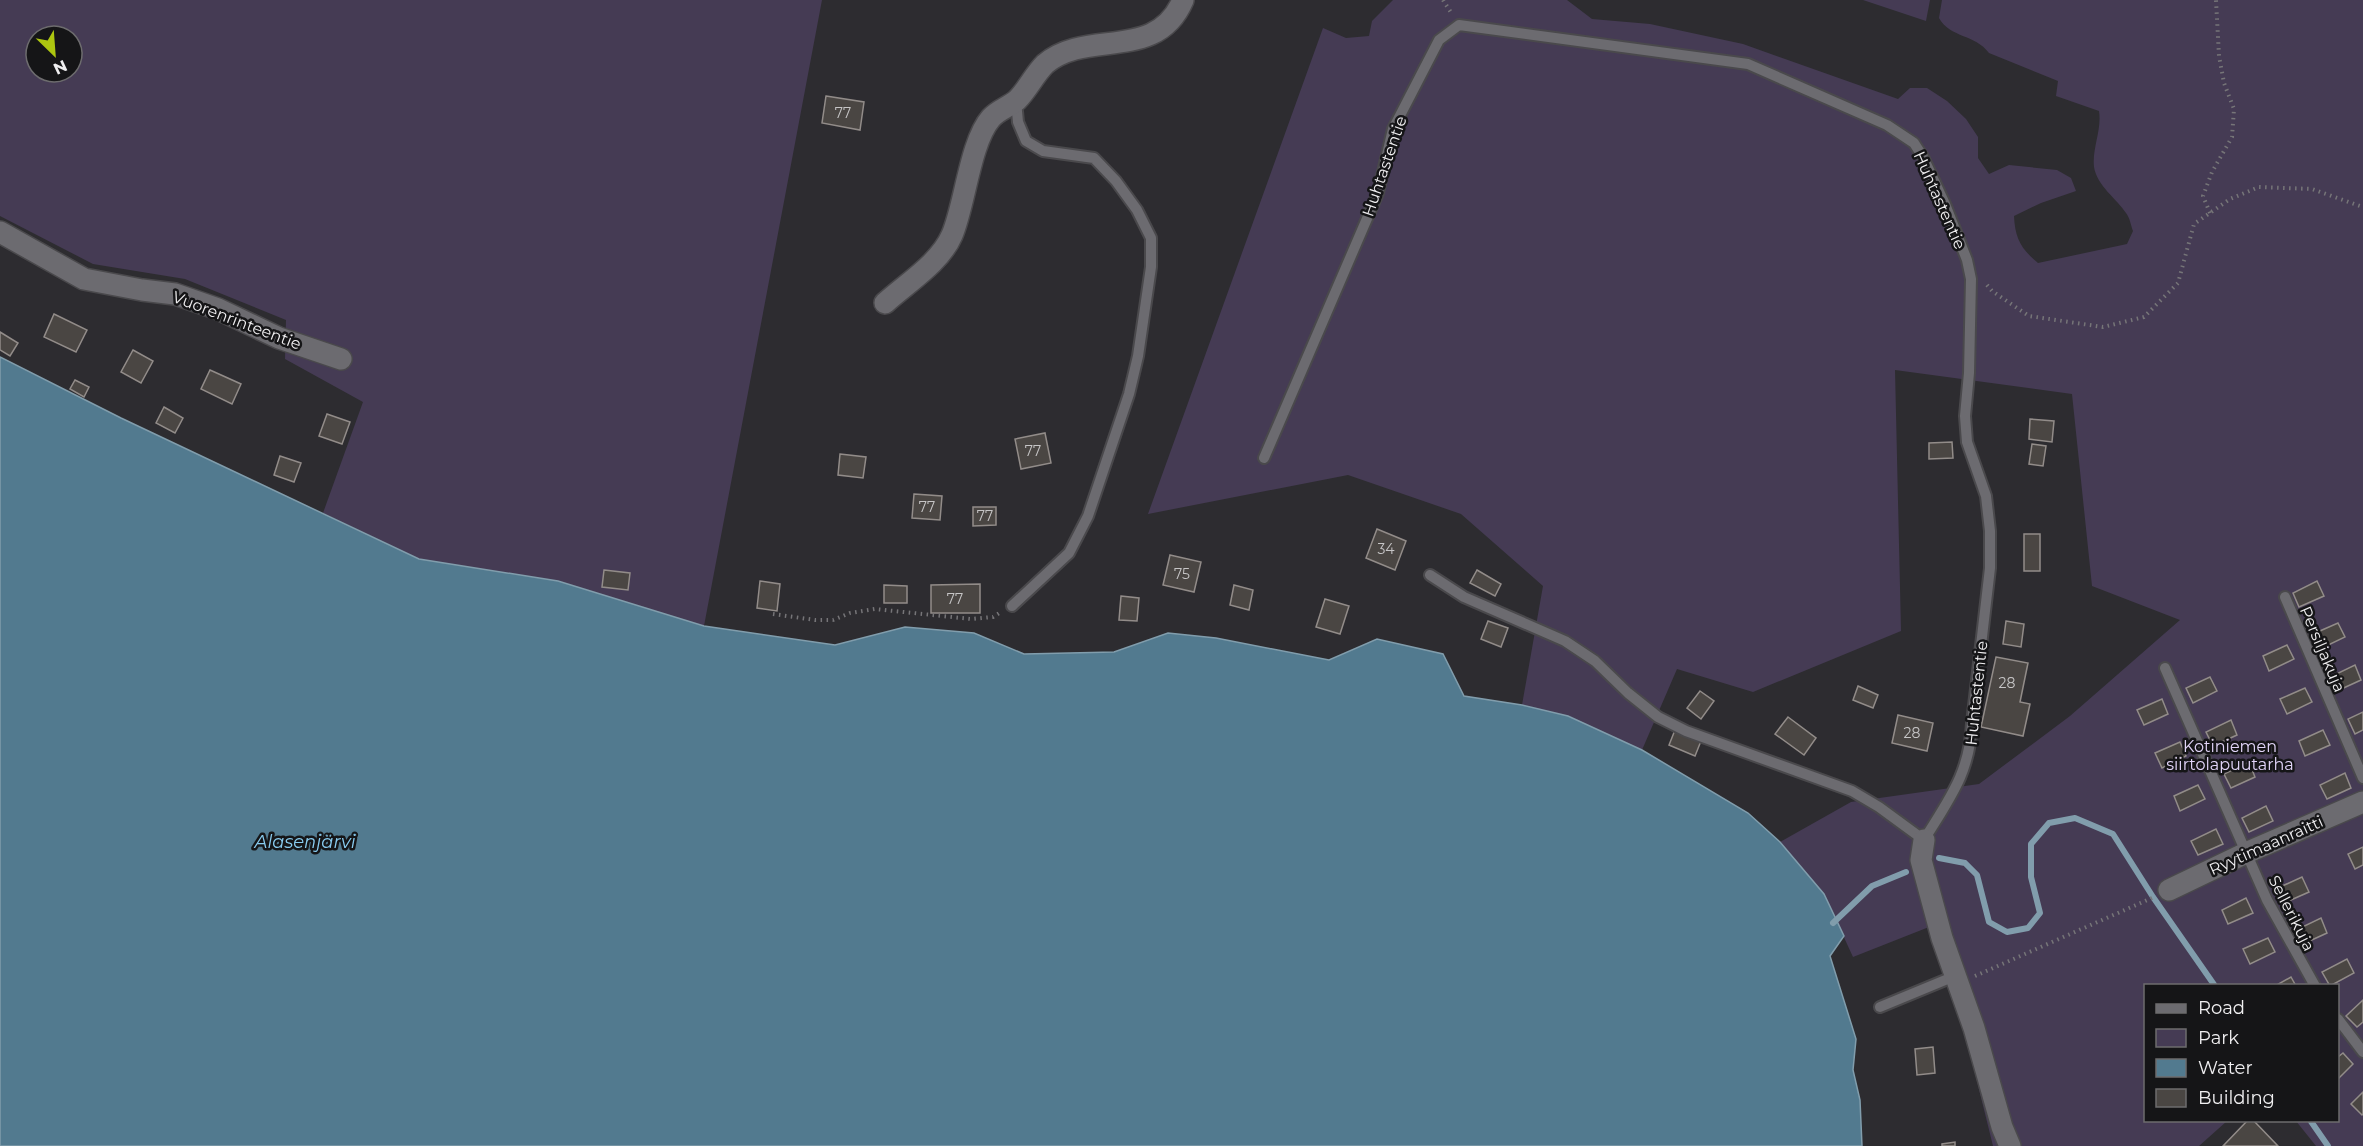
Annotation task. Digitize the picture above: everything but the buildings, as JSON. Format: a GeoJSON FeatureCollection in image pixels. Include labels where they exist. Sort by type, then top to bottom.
{"type":"FeatureCollection","features":[{"type":"Feature","properties":{"kind":"street"},"geometry":{"type":"LineString","coordinates":[[885,303],[939,256],[946,246],[952,236],[981,134],[991,118],[1016,100],[1037,71],[1055,56],[1077,48],[1136,40],[1157,32],[1177,14],[1183,0]]}},
{"type":"Feature","properties":{"kind":"street","name":"Vuorenrinteentie"},"geometry":{"type":"LineString","coordinates":[[0,232],[84,279],[175,294],[218,309],[279,338],[341,358]]}},
{"type":"Feature","properties":{"kind":"street","name":"Ryytimaanraitti"},"geometry":{"type":"LineString","coordinates":[[2169,890],[2246,853],[2363,802]]}},
{"type":"Feature","properties":{"kind":"street"},"geometry":{"type":"LineString","coordinates":[[1924,840],[1922,860],[1926,881],[1956,980],[1974,1028],[2002,1127],[2010,1146]]}},
{"type":"Feature","properties":{"kind":"lane","name":"Huhtastentie"},"geometry":{"type":"LineString","coordinates":[[1264,458],[1378,193],[1393,129],[1439,40],[1459,25],[1748,64],[1837,101],[1887,125],[1914,143],[1923,156],[1945,204],[1966,260],[1972,293],[1965,416],[1967,442],[1986,496],[1990,531],[1990,568],[1969,753],[1955,789],[1924,840]]}},
{"type":"Feature","properties":{"kind":"lane"},"geometry":{"type":"LineString","coordinates":[[1012,606],[1069,553],[1088,516],[1129,394],[1138,356],[1151,267],[1151,238],[1137,210],[1116,182],[1094,158],[1043,151],[1026,141],[1018,122],[1016,100]]}},
{"type":"Feature","properties":{"kind":"lane"},"geometry":{"type":"LineString","coordinates":[[1430,575],[1464,597],[1565,641],[1595,661],[1628,693],[1658,717],[1686,731],[1852,791],[1880,807],[1924,840]]}},
{"type":"Feature","properties":{"kind":"lane","name":"Persiljakuja"},"geometry":{"type":"LineString","coordinates":[[2285,597],[2363,778]]}},
{"type":"Feature","properties":{"kind":"lane","name":"Sellerikuja"},"geometry":{"type":"LineString","coordinates":[[2165,668],[2278,921],[2314,984]]}},
{"type":"Feature","properties":{"kind":"lane"},"geometry":{"type":"LineString","coordinates":[[1880,1008],[1956,980]]}},
{"type":"Feature","properties":{"kind":"lane"},"geometry":{"type":"LineString","coordinates":[[2339,1022],[2363,1052]]}},
{"type":"Feature","properties":{"kind":"path"},"geometry":{"type":"LineString","coordinates":[[2210,213],[2203,196],[2212,172],[2232,137],[2234,109],[2224,83],[2218,56],[2216,0]]}},
{"type":"Feature","properties":{"kind":"path"},"geometry":{"type":"LineString","coordinates":[[1966,260],[1992,291],[2029,316],[2103,327],[2144,317],[2178,283],[2194,224],[2230,198],[2259,187],[2312,189],[2363,207]]}},
{"type":"Feature","properties":{"kind":"path"},"geometry":{"type":"LineString","coordinates":[[773,614],[833,620],[850,613],[874,609],[971,619],[993,617],[1012,606]]}},
{"type":"Feature","properties":{"kind":"path"},"geometry":{"type":"LineString","coordinates":[[1956,980],[2140,903]]}},
{"type":"Feature","properties":{"kind":"green space"},"geometry":{"type":"Polygon","coordinates":[[[0,0],[822,0],[704,626],[558,581],[419,559],[323,513],[363,402],[285,359],[286,320],[185,279],[93,264],[0,216],[0,0]]]}},
{"type":"Feature","properties":{"kind":"green space","name":"Kotiniemen siirtolapuutarha"},"geometry":{"type":"Polygon","coordinates":[[[1393,0],[1567,0],[1592,19],[1650,24],[1743,44],[1898,99],[1910,88],[1927,88],[1947,101],[1966,119],[1978,137],[1978,158],[1989,174],[2009,165],[2057,170],[2071,178],[2076,191],[2041,203],[2014,216],[2020,242],[2027,253],[2038,263],[2127,244],[2133,231],[2127,215],[2103,186],[2094,167],[2099,111],[2056,96],[2058,81],[1989,53],[1977,42],[1949,29],[1939,18],[1942,0],[2363,0],[2363,1146],[2316,1146],[2297,1122],[2339,1122],[2339,984],[2144,984],[2144,1122],[2226,1122],[2199,1146],[1993,1146],[1954,988],[1929,927],[1853,957],[1824,894],[1780,842],[1851,802],[1979,784],[2070,716],[2180,620],[2092,586],[2072,394],[1895,370],[1901,631],[1753,692],[1677,669],[1642,750],[1568,716],[1522,705],[1543,586],[1461,514],[1348,475],[1148,514],[1323,28],[1346,38],[1369,36],[1372,21],[1393,0]]]}},
{"type":"Feature","properties":{"kind":"green space"},"geometry":{"type":"Polygon","coordinates":[[[1863,0],[1930,0],[1926,21],[1863,0]]]}},
{"type":"Feature","properties":{"kind":"water","name":"Alasenjärvi"},"geometry":{"type":"Polygon","coordinates":[[[0,357],[121,418],[419,559],[558,581],[704,626],[835,645],[905,627],[974,633],[1024,654],[1114,652],[1168,633],[1216,638],[1329,660],[1377,639],[1443,654],[1464,696],[1522,705],[1568,716],[1642,750],[1748,813],[1780,842],[1824,894],[1844,936],[1830,956],[1856,1039],[1853,1070],[1860,1100],[1862,1146],[0,1146],[0,357]]]}},
{"type":"Feature","properties":{"kind":"waterway"},"geometry":{"type":"LineString","coordinates":[[1939,858],[1965,863],[1977,875],[1989,922],[2007,932],[2028,928],[2040,913],[2031,877],[2031,844],[2049,823],[2075,818],[2113,834],[2153,897],[2214,984]]}},
{"type":"Feature","properties":{"kind":"waterway"},"geometry":{"type":"LineString","coordinates":[[1833,923],[1872,886],[1906,872]]}},
{"type":"Feature","properties":{"kind":"waterway"},"geometry":{"type":"LineString","coordinates":[[2311,1122],[2328,1146]]}}]}
